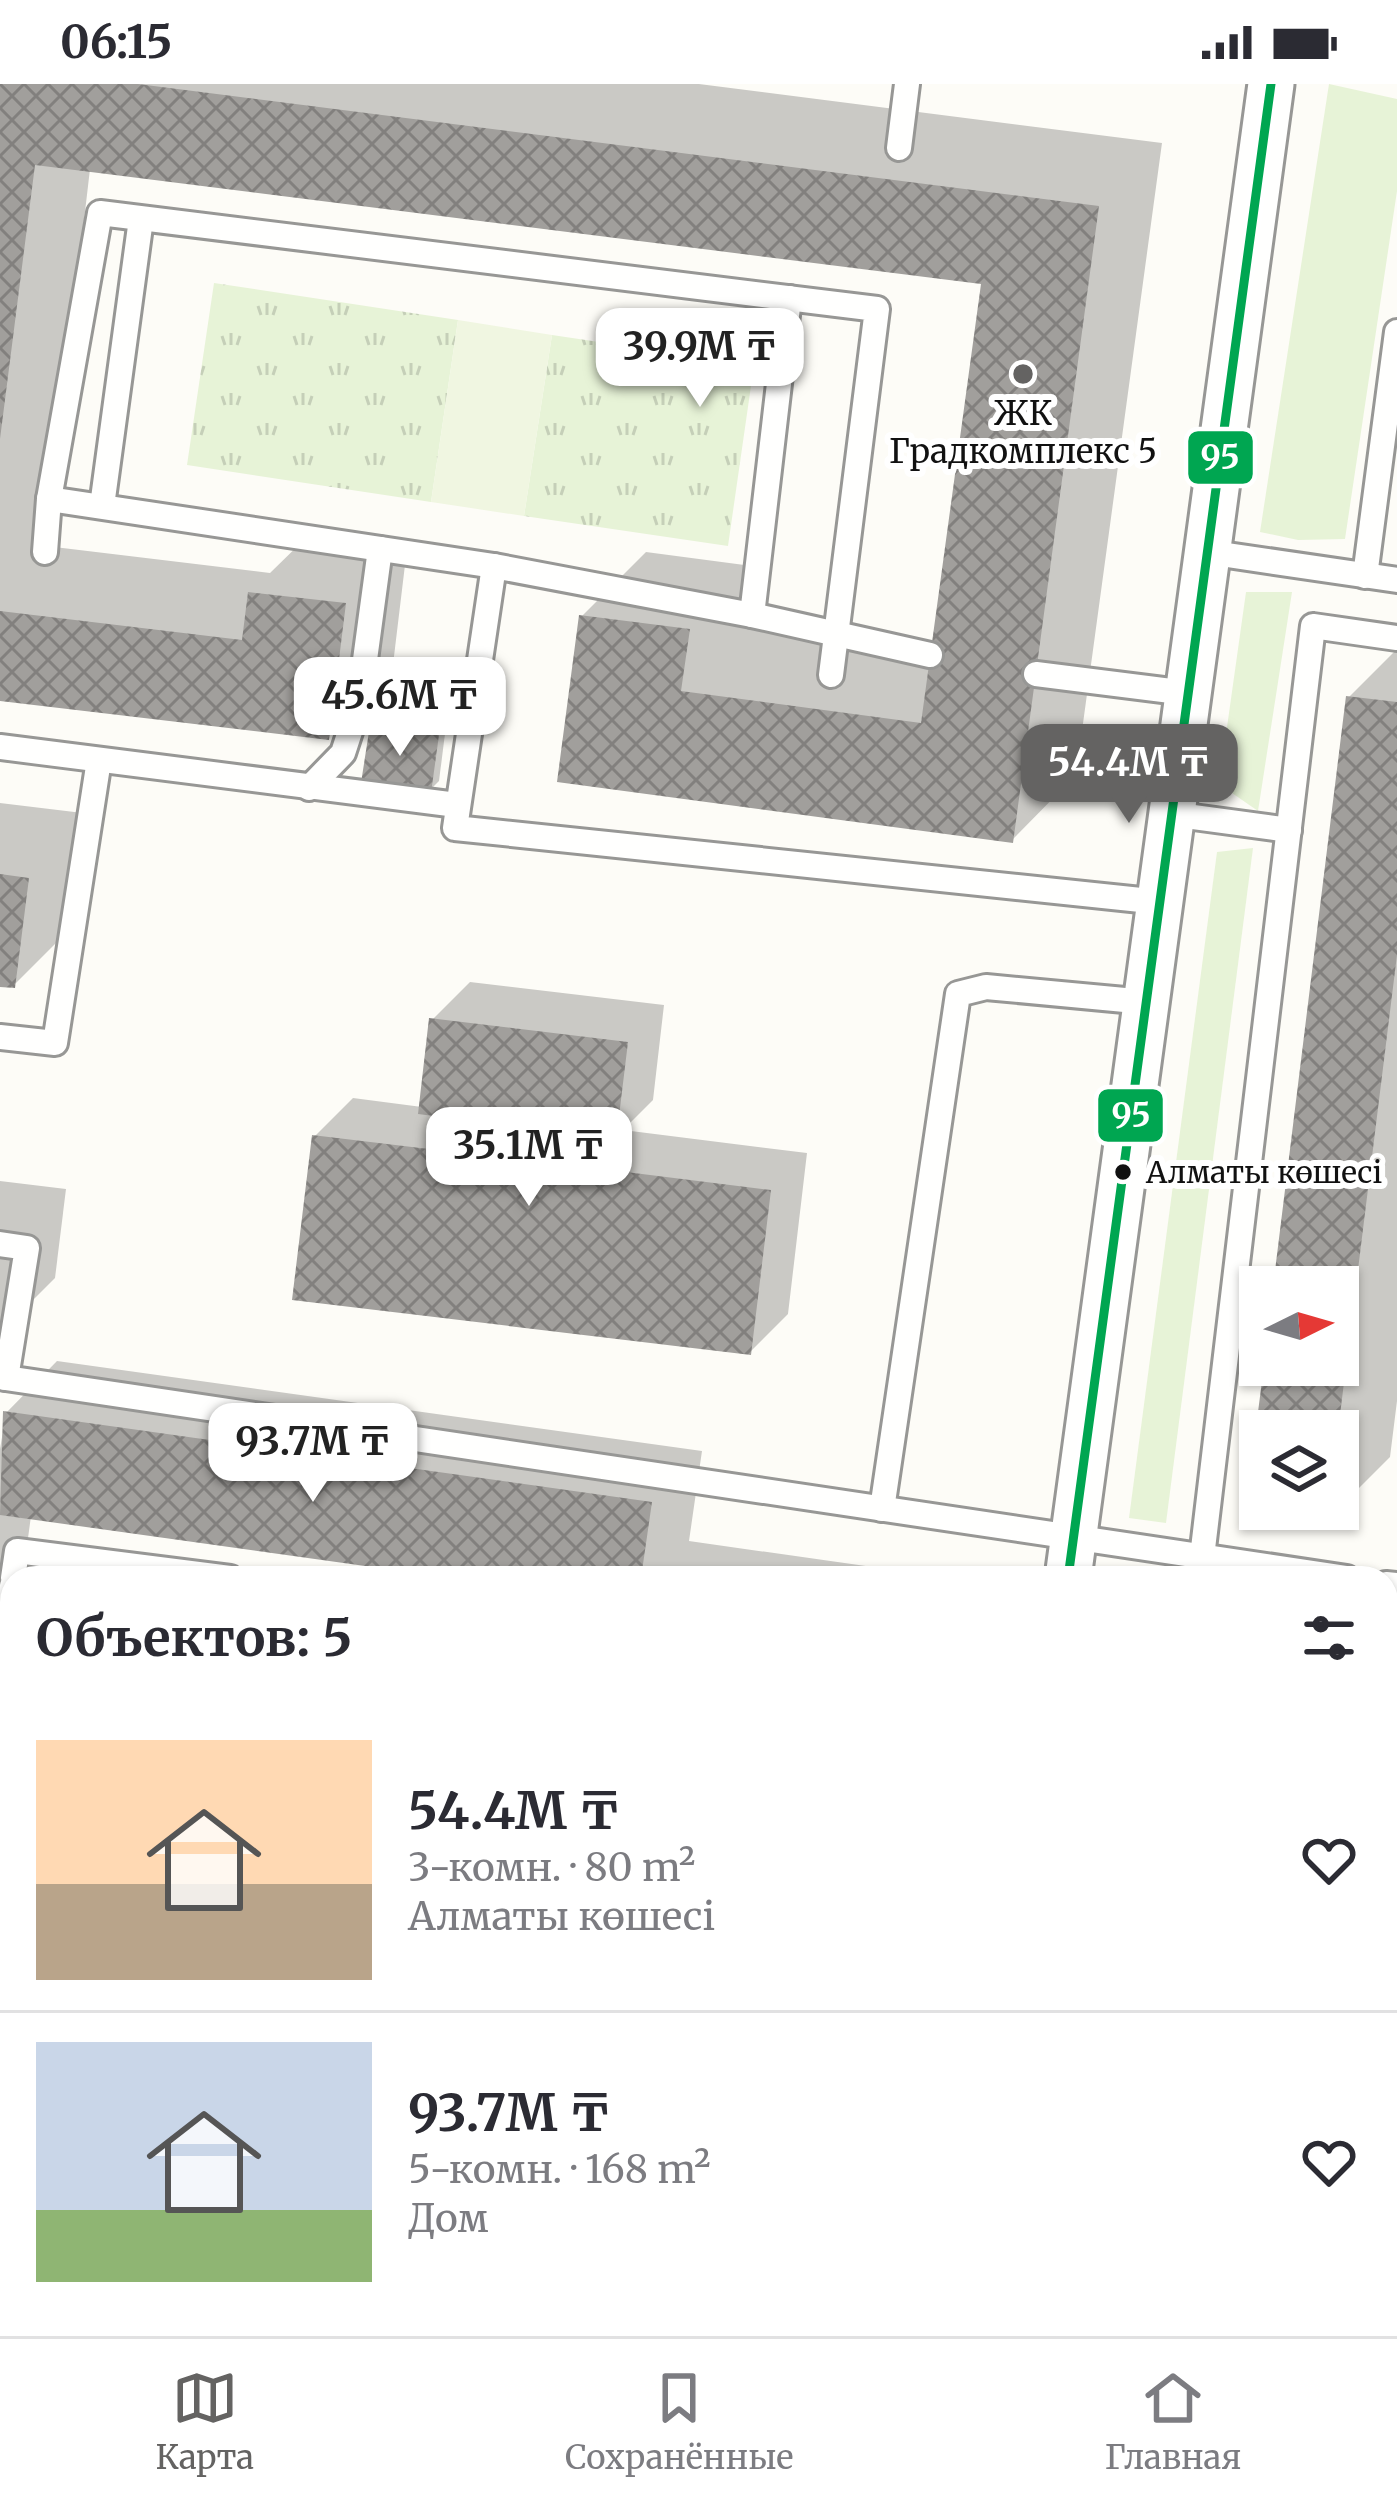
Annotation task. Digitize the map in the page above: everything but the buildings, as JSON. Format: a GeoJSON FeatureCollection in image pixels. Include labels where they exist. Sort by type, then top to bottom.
{"type":"FeatureCollection","features":[{"type":"Feature","properties":{"kind":"street"},"geometry":{"type":"LineString","coordinates":[[1071,1557],[1270,84]]}},
{"type":"Feature","properties":{"kind":"lane"},"geometry":{"type":"LineString","coordinates":[[898,148],[907,84]]}},
{"type":"Feature","properties":{"kind":"lane"},"geometry":{"type":"LineString","coordinates":[[46,552],[49,499],[100,214],[877,309],[831,675]]}},
{"type":"Feature","properties":{"kind":"lane"},"geometry":{"type":"LineString","coordinates":[[102,506],[141,219]]}},
{"type":"Feature","properties":{"kind":"lane"},"geometry":{"type":"LineString","coordinates":[[752,615],[789,298]]}},
{"type":"Feature","properties":{"kind":"lane"},"geometry":{"type":"LineString","coordinates":[[1365,576],[1397,332]]}},
{"type":"Feature","properties":{"kind":"lane"},"geometry":{"type":"LineString","coordinates":[[49,499],[494,566],[930,655]]}},
{"type":"Feature","properties":{"kind":"lane"},"geometry":{"type":"LineString","coordinates":[[309,788],[343,753],[359,704],[380,549]]}},
{"type":"Feature","properties":{"kind":"lane"},"geometry":{"type":"LineString","coordinates":[[1207,552],[1397,580]]}},
{"type":"Feature","properties":{"kind":"lane"},"geometry":{"type":"LineString","coordinates":[[494,566],[455,828],[1160,902]]}},
{"type":"Feature","properties":{"kind":"lane"},"geometry":{"type":"LineString","coordinates":[[1202,1557],[1312,626],[1397,638]]}},
{"type":"Feature","properties":{"kind":"lane"},"geometry":{"type":"LineString","coordinates":[[1036,674],[1187,693]]}},
{"type":"Feature","properties":{"kind":"lane"},"geometry":{"type":"LineString","coordinates":[[0,747],[458,805]]}},
{"type":"Feature","properties":{"kind":"lane"},"geometry":{"type":"LineString","coordinates":[[0,1037],[55,1043],[99,760]]}},
{"type":"Feature","properties":{"kind":"lane"},"geometry":{"type":"LineString","coordinates":[[1172,814],[1289,830]]}},
{"type":"Feature","properties":{"kind":"lane"},"geometry":{"type":"LineString","coordinates":[[881,1509],[958,994],[986,987],[1146,1002]]}},
{"type":"Feature","properties":{"kind":"lane"},"geometry":{"type":"LineString","coordinates":[[0,1244],[27,1248],[3,1377],[881,1509],[1071,1557],[1202,1557],[1264,1566]]}},
{"type":"Feature","properties":{"kind":"lane"},"geometry":{"type":"LineString","coordinates":[[15,1566],[17,1551],[135,1566]]}},
{"type":"Feature","properties":{"kind":"green space"},"geometry":{"type":"Polygon","coordinates":[[[1329,84],[1397,99],[1397,191],[1345,539],[1298,540],[1260,532],[1329,84]]]}},
{"type":"Feature","properties":{"kind":"green space"},"geometry":{"type":"Polygon","coordinates":[[[214,283],[458,320],[431,502],[187,465],[214,283]]]}},
{"type":"Feature","properties":{"kind":"green space"},"geometry":{"type":"Polygon","coordinates":[[[458,320],[552,335],[524,516],[431,502],[458,320]]]}},
{"type":"Feature","properties":{"kind":"green space"},"geometry":{"type":"Polygon","coordinates":[[[552,335],[754,365],[728,546],[524,516],[552,335]]]}},
{"type":"Feature","properties":{"kind":"green space"},"geometry":{"type":"Polygon","coordinates":[[[1246,592],[1292,592],[1258,811],[1219,784],[1246,592]]]}},
{"type":"Feature","properties":{"kind":"green space"},"geometry":{"type":"Polygon","coordinates":[[[1253,848],[1166,1523],[1129,1518],[1217,852],[1253,848]]]}},
{"type":"Feature","properties":{"kind":"transit line","name":"95"},"geometry":{"type":"LineString","coordinates":[[1070,1566],[1271,84]]}},
{"type":"Feature","properties":{"kind":"place","name":"ЖК Градкомплекс 5"},"geometry":{"type":"Point","coordinates":[1023,374]}},
{"type":"Feature","properties":{"kind":"place","name":"Алматы көшесі"},"geometry":{"type":"Point","coordinates":[1123,1172]}}]}
